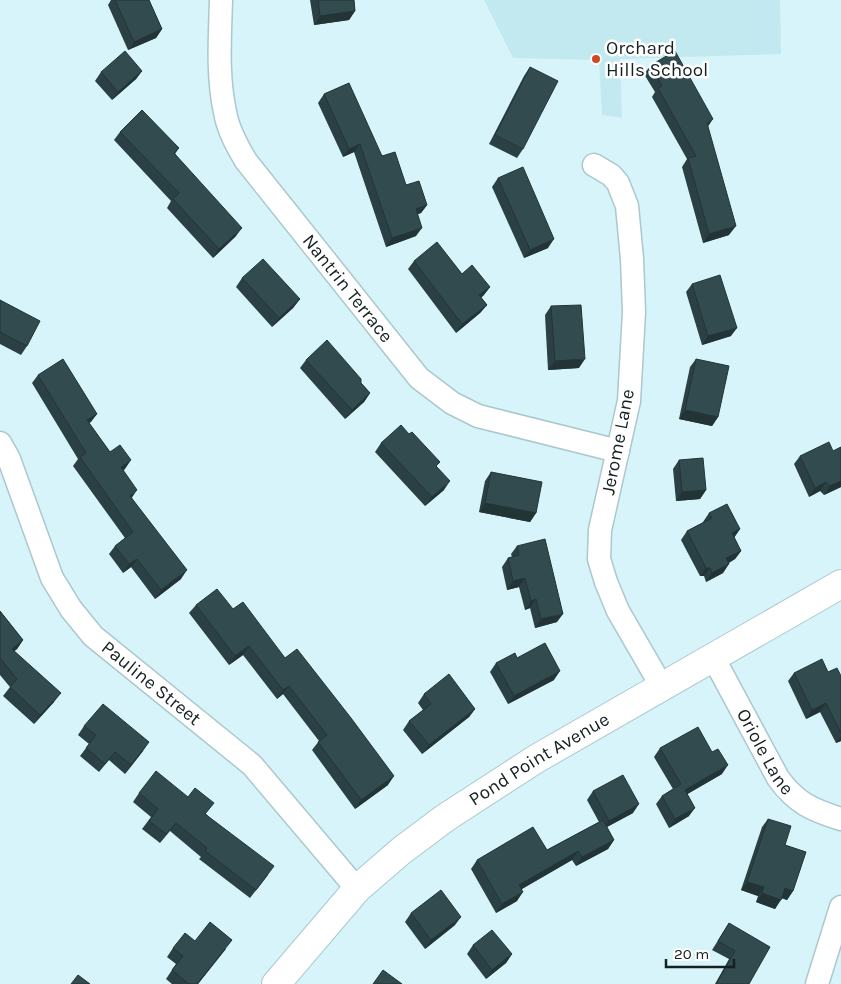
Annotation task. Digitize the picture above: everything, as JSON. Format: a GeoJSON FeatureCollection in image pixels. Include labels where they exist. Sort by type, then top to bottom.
{"type":"FeatureCollection","features":[{"type":"Feature","properties":{"kind":"main road","name":"Pond Point Avenue"},"geometry":{"type":"LineString","coordinates":[[276,984],[357,888],[401,851],[445,818],[495,784],[841,584]]}},
{"type":"Feature","properties":{"kind":"street","name":"Nantrin Terrace"},"geometry":{"type":"LineString","coordinates":[[221,0],[219,60],[225,113],[234,140],[246,161],[419,378],[452,403],[478,416],[618,451]]}},
{"type":"Feature","properties":{"kind":"street","name":"Jerome Lane"},"geometry":{"type":"LineString","coordinates":[[594,165],[618,183],[627,206],[634,312],[629,401],[600,530],[600,559],[606,582],[618,611],[662,687]]}},
{"type":"Feature","properties":{"kind":"street","name":"Pauline Street"},"geometry":{"type":"LineString","coordinates":[[0,443],[9,459],[52,578],[76,616],[92,636],[252,765],[357,888]]}},
{"type":"Feature","properties":{"kind":"street","name":"Oriole Lane"},"geometry":{"type":"LineString","coordinates":[[713,657],[778,778],[806,806],[841,819]]}},
{"type":"Feature","properties":{"kind":"street"},"geometry":{"type":"LineString","coordinates":[[817,984],[841,907]]}},
{"type":"Feature","properties":{"kind":"shaded area","name":"Orchard Hills School"},"geometry":{"type":"Polygon","coordinates":[[[484,0],[780,0],[781,54],[620,59],[622,118],[602,115],[599,60],[513,58],[484,0]]]}},
{"type":"Feature","properties":{"kind":"building"},"geometry":{"type":"Polygon","coordinates":[[[115,0],[149,0],[162,29],[134,42],[115,0]]]}},
{"type":"Feature","properties":{"kind":"building"},"geometry":{"type":"Polygon","coordinates":[[[318,0],[354,0],[355,11],[320,16],[318,0]]]}},
{"type":"Feature","properties":{"kind":"building"},"geometry":{"type":"Polygon","coordinates":[[[125,51],[142,71],[118,92],[101,72],[125,51]]]}},
{"type":"Feature","properties":{"kind":"building"},"geometry":{"type":"Polygon","coordinates":[[[675,51],[713,119],[707,123],[736,226],[709,234],[688,158],[696,156],[658,88],[662,86],[651,65],[675,51]]]}},
{"type":"Feature","properties":{"kind":"building"},"geometry":{"type":"Polygon","coordinates":[[[530,67],[558,81],[523,149],[495,135],[530,67]]]}},
{"type":"Feature","properties":{"kind":"building"},"geometry":{"type":"Polygon","coordinates":[[[349,83],[382,156],[395,152],[406,185],[419,181],[427,205],[416,209],[422,228],[392,238],[360,144],[349,149],[324,94],[349,83]]]}},
{"type":"Feature","properties":{"kind":"building"},"geometry":{"type":"Polygon","coordinates":[[[142,110],[179,148],[174,153],[242,228],[219,249],[173,199],[179,193],[120,132],[142,110]]]}},
{"type":"Feature","properties":{"kind":"building"},"geometry":{"type":"Polygon","coordinates":[[[523,167],[554,239],[530,250],[498,178],[523,167]]]}},
{"type":"Feature","properties":{"kind":"building"},"geometry":{"type":"Polygon","coordinates":[[[437,242],[462,274],[472,265],[490,287],[479,295],[487,305],[462,324],[414,261],[437,242]]]}},
{"type":"Feature","properties":{"kind":"building"},"geometry":{"type":"Polygon","coordinates":[[[263,259],[300,299],[279,318],[242,278],[263,259]]]}},
{"type":"Feature","properties":{"kind":"building"},"geometry":{"type":"Polygon","coordinates":[[[720,275],[737,328],[708,336],[692,284],[720,275]]]}},
{"type":"Feature","properties":{"kind":"building"},"geometry":{"type":"Polygon","coordinates":[[[0,300],[40,321],[27,346],[0,332],[0,300]]]}},
{"type":"Feature","properties":{"kind":"building"},"geometry":{"type":"Polygon","coordinates":[[[581,305],[585,359],[555,361],[551,306],[581,305]]]}},
{"type":"Feature","properties":{"kind":"building"},"geometry":{"type":"Polygon","coordinates":[[[327,340],[361,379],[361,383],[370,393],[352,410],[306,360],[327,340]]]}},
{"type":"Feature","properties":{"kind":"building"},"geometry":{"type":"Polygon","coordinates":[[[63,359],[97,414],[87,420],[110,452],[120,445],[131,460],[121,467],[137,490],[130,496],[187,570],[161,590],[137,559],[129,564],[115,546],[133,532],[80,457],[86,453],[38,375],[63,359]]]}},
{"type":"Feature","properties":{"kind":"building"},"geometry":{"type":"Polygon","coordinates":[[[696,359],[729,366],[718,417],[685,410],[696,359]]]}},
{"type":"Feature","properties":{"kind":"building"},"geometry":{"type":"Polygon","coordinates":[[[401,425],[409,434],[412,432],[440,462],[436,466],[450,481],[432,497],[381,443],[401,425]]]}},
{"type":"Feature","properties":{"kind":"building"},"geometry":{"type":"Polygon","coordinates":[[[829,442],[833,451],[841,447],[841,481],[830,486],[826,482],[815,488],[800,456],[829,442]]]}},
{"type":"Feature","properties":{"kind":"building"},"geometry":{"type":"Polygon","coordinates":[[[703,458],[706,490],[682,492],[679,460],[703,458]]]}},
{"type":"Feature","properties":{"kind":"building"},"geometry":{"type":"Polygon","coordinates":[[[491,472],[542,482],[536,513],[485,503],[491,472]]]}},
{"type":"Feature","properties":{"kind":"building"},"geometry":{"type":"Polygon","coordinates":[[[727,504],[740,529],[732,533],[741,551],[726,558],[729,564],[712,573],[710,568],[706,568],[687,531],[712,518],[709,513],[727,504]]]}},
{"type":"Feature","properties":{"kind":"building"},"geometry":{"type":"Polygon","coordinates":[[[545,539],[563,614],[541,619],[536,599],[531,601],[525,578],[513,581],[508,558],[519,555],[517,546],[545,539]]]}},
{"type":"Feature","properties":{"kind":"building"},"geometry":{"type":"Polygon","coordinates":[[[217,589],[233,609],[243,602],[285,658],[297,649],[394,776],[361,800],[318,742],[327,735],[289,686],[283,690],[249,646],[235,656],[196,605],[217,589]]]}},
{"type":"Feature","properties":{"kind":"building"},"geometry":{"type":"Polygon","coordinates":[[[0,611],[23,640],[12,649],[61,693],[40,715],[10,687],[17,679],[0,658],[0,611]]]}},
{"type":"Feature","properties":{"kind":"building"},"geometry":{"type":"Polygon","coordinates":[[[545,643],[560,671],[514,696],[496,663],[515,653],[517,658],[545,643]]]}},
{"type":"Feature","properties":{"kind":"building"},"geometry":{"type":"Polygon","coordinates":[[[822,659],[828,672],[837,668],[841,676],[841,733],[826,703],[812,710],[794,673],[822,659]]]}},
{"type":"Feature","properties":{"kind":"building"},"geometry":{"type":"Polygon","coordinates":[[[449,674],[475,709],[429,745],[409,721],[431,704],[424,694],[449,674]]]}},
{"type":"Feature","properties":{"kind":"building"},"geometry":{"type":"Polygon","coordinates":[[[103,704],[149,742],[131,765],[115,752],[105,764],[86,748],[96,735],[84,726],[103,704]]]}},
{"type":"Feature","properties":{"kind":"building"},"geometry":{"type":"Polygon","coordinates":[[[698,727],[712,752],[718,749],[728,765],[685,790],[695,808],[675,819],[662,796],[681,784],[660,748],[698,727]]]}},
{"type":"Feature","properties":{"kind":"building"},"geometry":{"type":"Polygon","coordinates":[[[156,771],[188,797],[195,788],[214,803],[205,814],[274,866],[256,890],[205,851],[207,848],[176,823],[166,834],[149,821],[158,809],[139,793],[156,771]]]}},
{"type":"Feature","properties":{"kind":"building"},"geometry":{"type":"Polygon","coordinates":[[[623,775],[639,804],[609,821],[593,791],[623,775]]]}},
{"type":"Feature","properties":{"kind":"building"},"geometry":{"type":"Polygon","coordinates":[[[768,819],[791,826],[785,845],[806,852],[793,891],[785,888],[781,900],[762,893],[764,887],[747,882],[768,819]]]}},
{"type":"Feature","properties":{"kind":"building"},"geometry":{"type":"Polygon","coordinates":[[[603,820],[614,840],[582,857],[578,851],[519,885],[523,892],[502,904],[477,860],[533,827],[547,850],[603,820]]]}},
{"type":"Feature","properties":{"kind":"building"},"geometry":{"type":"Polygon","coordinates":[[[441,890],[461,917],[431,940],[411,913],[441,890]]]}},
{"type":"Feature","properties":{"kind":"building"},"geometry":{"type":"Polygon","coordinates":[[[210,922],[232,940],[197,984],[189,984],[172,970],[183,956],[173,948],[185,933],[195,941],[210,922]]]}},
{"type":"Feature","properties":{"kind":"building"},"geometry":{"type":"Polygon","coordinates":[[[729,923],[770,947],[749,984],[716,984],[735,951],[718,941],[729,923]]]}},
{"type":"Feature","properties":{"kind":"building"},"geometry":{"type":"Polygon","coordinates":[[[492,930],[512,954],[492,970],[473,945],[492,930]]]}},
{"type":"Feature","properties":{"kind":"building"},"geometry":{"type":"Polygon","coordinates":[[[383,970],[402,984],[373,984],[383,970]]]}},
{"type":"Feature","properties":{"kind":"building"},"geometry":{"type":"Polygon","coordinates":[[[78,975],[90,984],[71,984],[78,975]]]}},
{"type":"Feature","properties":{"kind":"place","name":"Orchard Hills School"},"geometry":{"type":"Point","coordinates":[596,59]}}]}
